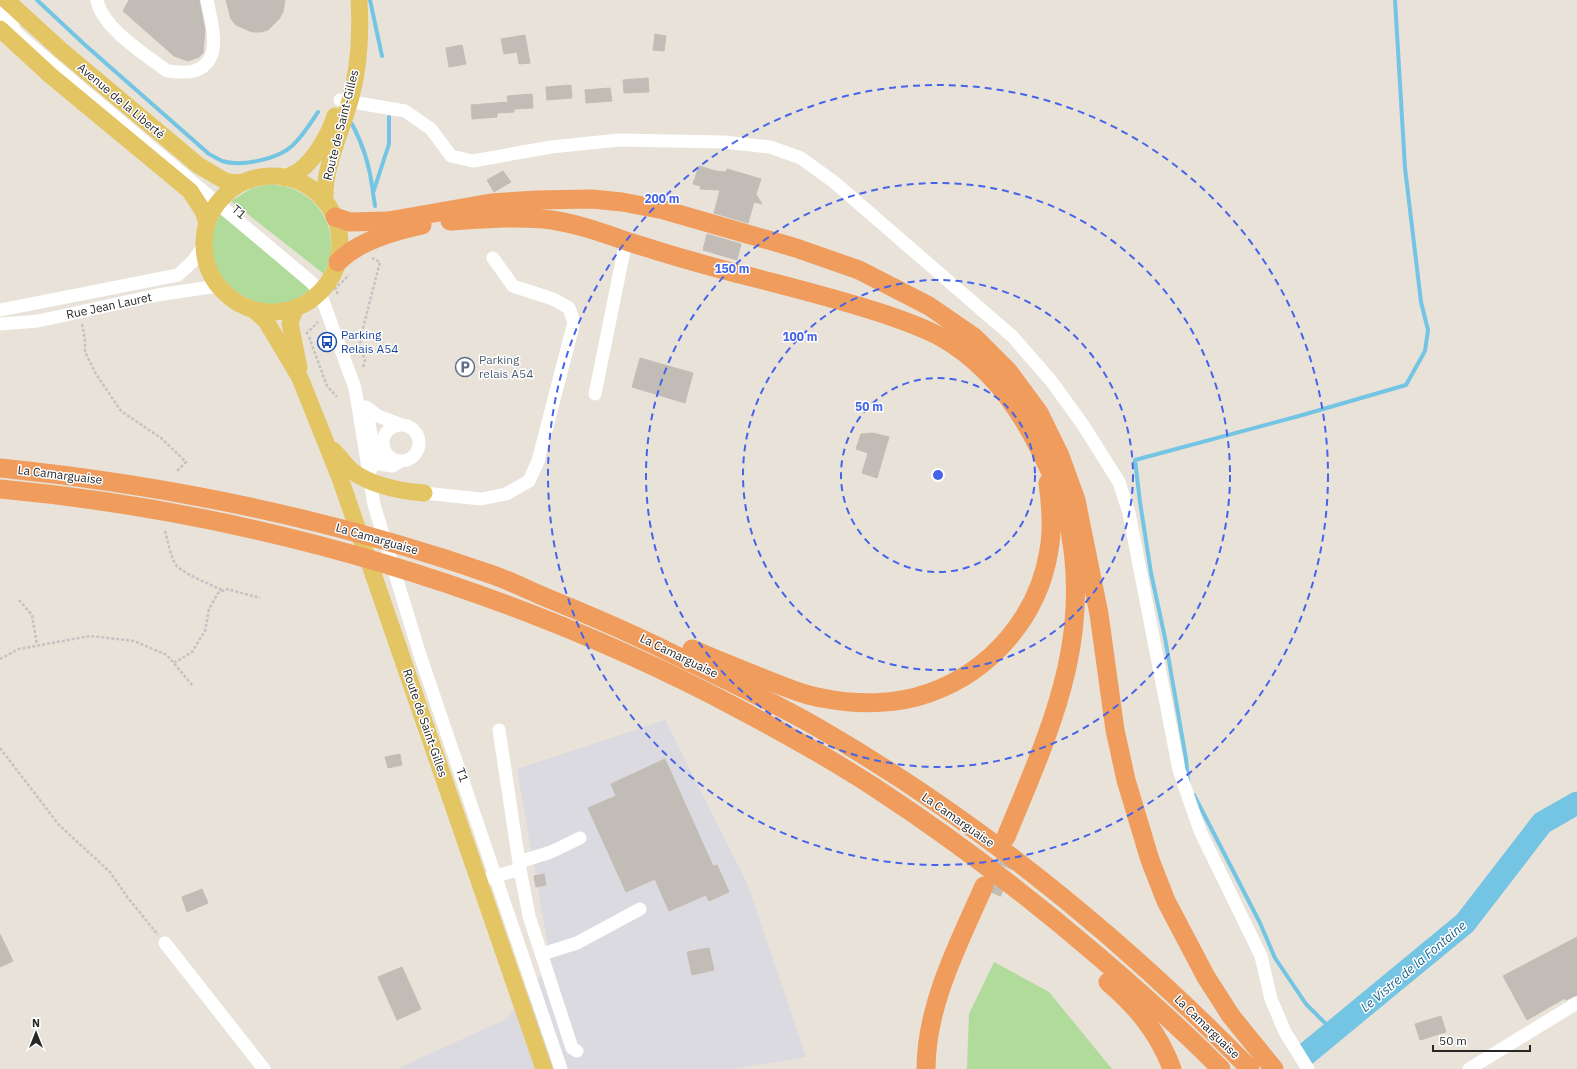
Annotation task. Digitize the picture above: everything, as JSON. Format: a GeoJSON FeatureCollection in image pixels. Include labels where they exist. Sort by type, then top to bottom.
{"type":"FeatureCollection","features":[{"type":"Feature","properties":{"kind":"highway"},"geometry":{"type":"LineString","coordinates":[[330,210],[350,222],[388,221],[491,204],[544,199],[607,201],[664,210],[796,248],[859,270],[929,306],[968,333],[1008,371],[1039,413],[1060,456],[1076,500],[1099,614],[1115,730],[1134,812],[1150,860],[1166,901],[1206,977],[1231,1016],[1274,1069]]}},
{"type":"Feature","properties":{"kind":"highway"},"geometry":{"type":"LineString","coordinates":[[338,262],[348,252],[357,246],[419,226],[472,220],[525,218],[552,220],[576,225],[703,265],[851,303],[912,324],[942,338],[968,356],[1000,387],[1018,411],[1056,484],[1065,511],[1070,536],[1076,596],[1075,627],[1071,652],[1057,709],[1009,840],[1053,748],[1074,686],[1084,633],[1086,583],[1085,546]]}},
{"type":"Feature","properties":{"kind":"highway"},"geometry":{"type":"LineString","coordinates":[[496,576],[604,612],[711,658],[800,693],[821,698],[862,703],[911,698],[934,692],[970,673],[1011,637],[1022,620],[1040,585],[1049,549],[1051,512],[1046,464]]}},
{"type":"Feature","properties":{"kind":"highway","name":"La Camarguaise"},"geometry":{"type":"LineString","coordinates":[[0,468],[96,478],[246,505],[323,524],[422,552],[496,576],[626,631],[758,694],[818,728],[880,766],[946,810],[1064,899],[1122,948],[1250,1069]]}},
{"type":"Feature","properties":{"kind":"highway","name":"La Camarguaise"},"geometry":{"type":"LineString","coordinates":[[0,489],[164,510],[240,526],[330,548],[430,578],[489,598],[563,626],[711,694],[781,731],[874,787],[940,832],[1021,891],[1122,976],[1221,1069]]}},
{"type":"Feature","properties":{"kind":"highway"},"geometry":{"type":"LineString","coordinates":[[926,1069],[929,1040],[937,1003],[960,940],[988,889],[945,1011],[938,1049],[938,1069]]}},
{"type":"Feature","properties":{"kind":"highway"},"geometry":{"type":"LineString","coordinates":[[1021,891],[1033,914],[1142,1014],[1164,1049],[1172,1069]]}},
{"type":"Feature","properties":{"kind":"main road","name":"Avenue de la Liberté"},"geometry":{"type":"LineString","coordinates":[[6,0],[62,52],[198,165],[225,181],[234,183],[244,182]]}},
{"type":"Feature","properties":{"kind":"main road","name":"Route de Saint-Gilles"},"geometry":{"type":"LineString","coordinates":[[285,178],[300,170],[321,146],[345,101],[351,31],[351,0]]}},
{"type":"Feature","properties":{"kind":"main road","name":"Route de Saint-Gilles"},"geometry":{"type":"LineString","coordinates":[[338,262],[340,235],[325,194],[328,171],[345,101],[358,57],[360,28],[359,0]]}},
{"type":"Feature","properties":{"kind":"main road","name":"Avenue de la Liberté"},"geometry":{"type":"LineString","coordinates":[[0,30],[50,75],[190,191],[203,211],[207,222]]}},
{"type":"Feature","properties":{"kind":"main road"},"geometry":{"type":"LineString","coordinates":[[330,210],[305,185],[285,178],[269,176],[244,182],[220,200],[207,222],[204,246],[208,267],[218,286],[230,298],[254,310],[274,313],[295,309],[329,291],[332,277],[338,262]]}},
{"type":"Feature","properties":{"kind":"main road","name":"Route de Saint-Gilles"},"geometry":{"type":"LineString","coordinates":[[295,309],[290,322],[300,378]]}},
{"type":"Feature","properties":{"kind":"main road","name":"Route de Saint-Gilles"},"geometry":{"type":"LineString","coordinates":[[254,310],[266,321],[300,378],[363,539],[544,1069]]}},
{"type":"Feature","properties":{"kind":"main road"},"geometry":{"type":"LineString","coordinates":[[327,445],[353,471],[369,480],[404,492],[424,493]]}},
{"type":"Feature","properties":{"kind":"street"},"geometry":{"type":"LineString","coordinates":[[97,0],[98,8],[112,28],[167,71],[178,72],[194,71],[204,65],[212,56],[214,40],[207,0]]}},
{"type":"Feature","properties":{"kind":"street","name":"T1"},"geometry":{"type":"LineString","coordinates":[[0,6],[30,36],[220,200]]}},
{"type":"Feature","properties":{"kind":"street","name":"T1"},"geometry":{"type":"LineString","coordinates":[[0,17],[25,41],[316,276],[329,291],[366,407],[374,453],[369,480]]}},
{"type":"Feature","properties":{"kind":"street"},"geometry":{"type":"LineString","coordinates":[[345,101],[405,111],[432,129],[451,156],[474,162],[551,147],[619,140],[724,142],[770,147],[801,158],[834,182],[1014,338],[1052,382],[1083,425],[1119,482],[1130,513],[1179,770],[1200,831],[1261,956],[1271,999],[1285,1032],[1308,1069]]}},
{"type":"Feature","properties":{"kind":"street"},"geometry":{"type":"LineString","coordinates":[[596,394],[626,241]]}},
{"type":"Feature","properties":{"kind":"street","name":"Rue Jean Lauret"},"geometry":{"type":"LineString","coordinates":[[0,310],[178,275],[192,262],[204,246]]}},
{"type":"Feature","properties":{"kind":"street"},"geometry":{"type":"LineString","coordinates":[[424,493],[481,499],[506,494],[529,481],[538,461],[574,322],[569,308],[553,299],[513,286],[493,258]]}},
{"type":"Feature","properties":{"kind":"street","name":"Rue Jean Lauret"},"geometry":{"type":"LineString","coordinates":[[0,324],[38,321],[157,295],[218,286]]}},
{"type":"Feature","properties":{"kind":"street","name":"T1"},"geometry":{"type":"LineString","coordinates":[[329,291],[355,388],[374,505],[420,655],[561,1069]]}},
{"type":"Feature","properties":{"kind":"street"},"geometry":{"type":"LineString","coordinates":[[355,388],[374,453],[380,464],[392,466],[401,461],[412,458],[416,454],[419,442],[415,431],[404,425],[378,416],[366,407]]}},
{"type":"Feature","properties":{"kind":"street"},"geometry":{"type":"LineString","coordinates":[[401,461],[390,457],[386,453],[383,442],[385,436],[393,427],[404,425]]}},
{"type":"Feature","properties":{"kind":"street"},"geometry":{"type":"LineString","coordinates":[[499,730],[529,916],[572,1048],[577,1051]]}},
{"type":"Feature","properties":{"kind":"street"},"geometry":{"type":"LineString","coordinates":[[479,881],[520,866],[580,838]]}},
{"type":"Feature","properties":{"kind":"street"},"geometry":{"type":"LineString","coordinates":[[542,954],[577,943],[640,909]]}},
{"type":"Feature","properties":{"kind":"street"},"geometry":{"type":"LineString","coordinates":[[165,943],[264,1069]]}},
{"type":"Feature","properties":{"kind":"street"},"geometry":{"type":"LineString","coordinates":[[1469,1069],[1577,1002]]}},
{"type":"Feature","properties":{"kind":"path"},"geometry":{"type":"LineString","coordinates":[[363,367],[365,360],[360,347],[361,336],[380,262],[372,258]]}},
{"type":"Feature","properties":{"kind":"path"},"geometry":{"type":"LineString","coordinates":[[81,312],[82,329],[85,340],[84,352],[96,374],[121,412],[162,438],[186,462],[178,471]]}},
{"type":"Feature","properties":{"kind":"path"},"geometry":{"type":"LineString","coordinates":[[301,336],[308,333],[318,323],[319,316]]}},
{"type":"Feature","properties":{"kind":"path"},"geometry":{"type":"LineString","coordinates":[[308,333],[327,386],[337,397]]}},
{"type":"Feature","properties":{"kind":"path"},"geometry":{"type":"LineString","coordinates":[[165,531],[171,552],[178,566],[198,579],[224,590]]}},
{"type":"Feature","properties":{"kind":"path"},"geometry":{"type":"LineString","coordinates":[[174,663],[192,652],[205,631],[210,609],[218,593],[227,589],[260,598]]}},
{"type":"Feature","properties":{"kind":"path"},"geometry":{"type":"LineString","coordinates":[[19,600],[32,615],[37,645]]}},
{"type":"Feature","properties":{"kind":"path"},"geometry":{"type":"LineString","coordinates":[[0,659],[19,649],[90,636],[134,641],[167,655],[193,686]]}},
{"type":"Feature","properties":{"kind":"path"},"geometry":{"type":"LineString","coordinates":[[0,748],[59,825],[110,872],[128,898],[165,943]]}},
{"type":"Feature","properties":{"kind":"shaded area"},"geometry":{"type":"Polygon","coordinates":[[[665,720],[748,885],[806,1057],[735,1069],[397,1069],[506,1019],[551,963],[517,769],[665,720]]]}},
{"type":"Feature","properties":{"kind":"green space"},"geometry":{"type":"Polygon","coordinates":[[[272,184],[291,188],[302,194],[317,207],[323,215],[330,233],[331,243],[331,253],[324,274],[231,201],[252,188],[272,184]]]}},
{"type":"Feature","properties":{"kind":"green space"},"geometry":{"type":"Polygon","coordinates":[[[220,214],[312,289],[296,299],[282,303],[269,304],[255,301],[242,295],[231,287],[221,276],[215,263],[212,249],[212,240],[216,222],[220,214]]]}},
{"type":"Feature","properties":{"kind":"green space"},"geometry":{"type":"Polygon","coordinates":[[[994,962],[1049,992],[1112,1069],[967,1069],[969,1014],[994,962]]]}},
{"type":"Feature","properties":{"kind":"building"},"geometry":{"type":"Polygon","coordinates":[[[129,0],[199,0],[205,30],[203,53],[199,57],[188,61],[174,56],[123,11],[129,0]]]}},
{"type":"Feature","properties":{"kind":"building"},"geometry":{"type":"Polygon","coordinates":[[[226,0],[285,0],[283,12],[279,19],[268,30],[252,32],[236,25],[231,19],[226,0]]]}},
{"type":"Feature","properties":{"kind":"building"},"geometry":{"type":"Polygon","coordinates":[[[655,34],[666,36],[664,51],[653,50],[655,34]]]}},
{"type":"Feature","properties":{"kind":"building"},"geometry":{"type":"Polygon","coordinates":[[[525,35],[530,63],[519,64],[517,52],[504,54],[501,39],[525,35]]]}},
{"type":"Feature","properties":{"kind":"building"},"geometry":{"type":"Polygon","coordinates":[[[462,45],[466,64],[449,67],[446,48],[462,45]]]}},
{"type":"Feature","properties":{"kind":"building"},"geometry":{"type":"Polygon","coordinates":[[[648,78],[649,92],[624,93],[623,80],[648,78]]]}},
{"type":"Feature","properties":{"kind":"building"},"geometry":{"type":"Polygon","coordinates":[[[571,85],[572,98],[547,100],[546,87],[571,85]]]}},
{"type":"Feature","properties":{"kind":"building"},"geometry":{"type":"Polygon","coordinates":[[[610,88],[612,101],[586,103],[585,90],[610,88]]]}},
{"type":"Feature","properties":{"kind":"building"},"geometry":{"type":"Polygon","coordinates":[[[532,94],[533,108],[514,109],[514,112],[497,113],[497,117],[472,119],[471,105],[508,102],[507,96],[532,94]]]}},
{"type":"Feature","properties":{"kind":"building"},"geometry":{"type":"Polygon","coordinates":[[[699,166],[716,171],[726,172],[727,169],[761,179],[756,194],[762,204],[754,202],[748,223],[714,213],[720,190],[700,189],[701,186],[693,184],[699,166]]]}},
{"type":"Feature","properties":{"kind":"building"},"geometry":{"type":"Polygon","coordinates":[[[503,171],[511,182],[494,192],[487,180],[503,171]]]}},
{"type":"Feature","properties":{"kind":"building"},"geometry":{"type":"Polygon","coordinates":[[[707,234],[741,244],[737,260],[703,250],[707,234]]]}},
{"type":"Feature","properties":{"kind":"building"},"geometry":{"type":"Polygon","coordinates":[[[640,358],[693,373],[685,403],[632,387],[640,358]]]}},
{"type":"Feature","properties":{"kind":"building"},"geometry":{"type":"Polygon","coordinates":[[[873,433],[889,437],[877,478],[862,473],[868,453],[856,449],[861,434],[873,433]]]}},
{"type":"Feature","properties":{"kind":"building"},"geometry":{"type":"Polygon","coordinates":[[[400,754],[402,765],[388,768],[385,757],[400,754]]]}},
{"type":"Feature","properties":{"kind":"building"},"geometry":{"type":"Polygon","coordinates":[[[665,759],[713,866],[717,865],[729,892],[709,901],[706,895],[669,911],[655,879],[626,892],[588,808],[616,796],[611,784],[665,759]]]}},
{"type":"Feature","properties":{"kind":"building"},"geometry":{"type":"Polygon","coordinates":[[[544,874],[546,885],[536,887],[534,876],[544,874]]]}},
{"type":"Feature","properties":{"kind":"building"},"geometry":{"type":"Polygon","coordinates":[[[202,889],[208,903],[187,912],[182,897],[202,889]]]}},
{"type":"Feature","properties":{"kind":"building"},"geometry":{"type":"Polygon","coordinates":[[[0,934],[13,961],[0,967],[0,934]]]}},
{"type":"Feature","properties":{"kind":"building"},"geometry":{"type":"Polygon","coordinates":[[[1577,937],[1577,995],[1566,1000],[1565,998],[1527,1020],[1503,976],[1577,937]]]}},
{"type":"Feature","properties":{"kind":"building"},"geometry":{"type":"Polygon","coordinates":[[[709,948],[714,970],[692,975],[687,952],[709,948]]]}},
{"type":"Feature","properties":{"kind":"building"},"geometry":{"type":"Polygon","coordinates":[[[402,967],[421,1009],[397,1020],[378,977],[402,967]]]}},
{"type":"Feature","properties":{"kind":"building"},"geometry":{"type":"Polygon","coordinates":[[[1441,1016],[1446,1032],[1420,1040],[1415,1024],[1441,1016]]]}},
{"type":"Feature","properties":{"kind":"waterway"},"geometry":{"type":"LineString","coordinates":[[37,0],[84,44],[209,154],[222,161],[230,163],[259,161],[286,151],[306,130],[318,112]]}},
{"type":"Feature","properties":{"kind":"waterway"},"geometry":{"type":"LineString","coordinates":[[370,0],[382,56]]}},
{"type":"Feature","properties":{"kind":"waterway"},"geometry":{"type":"LineString","coordinates":[[1188,780],[1186,759],[1165,638],[1151,573],[1135,460],[1299,416],[1406,385],[1425,351],[1428,330],[1421,302],[1405,168],[1395,0]]}},
{"type":"Feature","properties":{"kind":"waterway"},"geometry":{"type":"LineString","coordinates":[[375,206],[373,193],[389,144],[389,117]]}},
{"type":"Feature","properties":{"kind":"waterway"},"geometry":{"type":"LineString","coordinates":[[352,124],[366,157],[373,192]]}},
{"type":"Feature","properties":{"kind":"waterway"},"geometry":{"type":"LineString","coordinates":[[1194,795],[1260,923],[1275,958],[1306,1004],[1334,1032]]}},
{"type":"Feature","properties":{"kind":"waterway","name":"Le Vistre de la Fontaine"},"geometry":{"type":"LineString","coordinates":[[1306,1054],[1465,923],[1542,823],[1577,803]]}},
{"type":"Feature","properties":{"kind":"tunnel"},"geometry":{"type":"LineString","coordinates":[[992,893],[1013,843]]}},
{"type":"Feature","properties":{"kind":"place","name":"Parking Relais A54"},"geometry":{"type":"Point","coordinates":[327,342]}},
{"type":"Feature","properties":{"kind":"place","name":"Parking relais A54"},"geometry":{"type":"Point","coordinates":[465,367]}}]}
